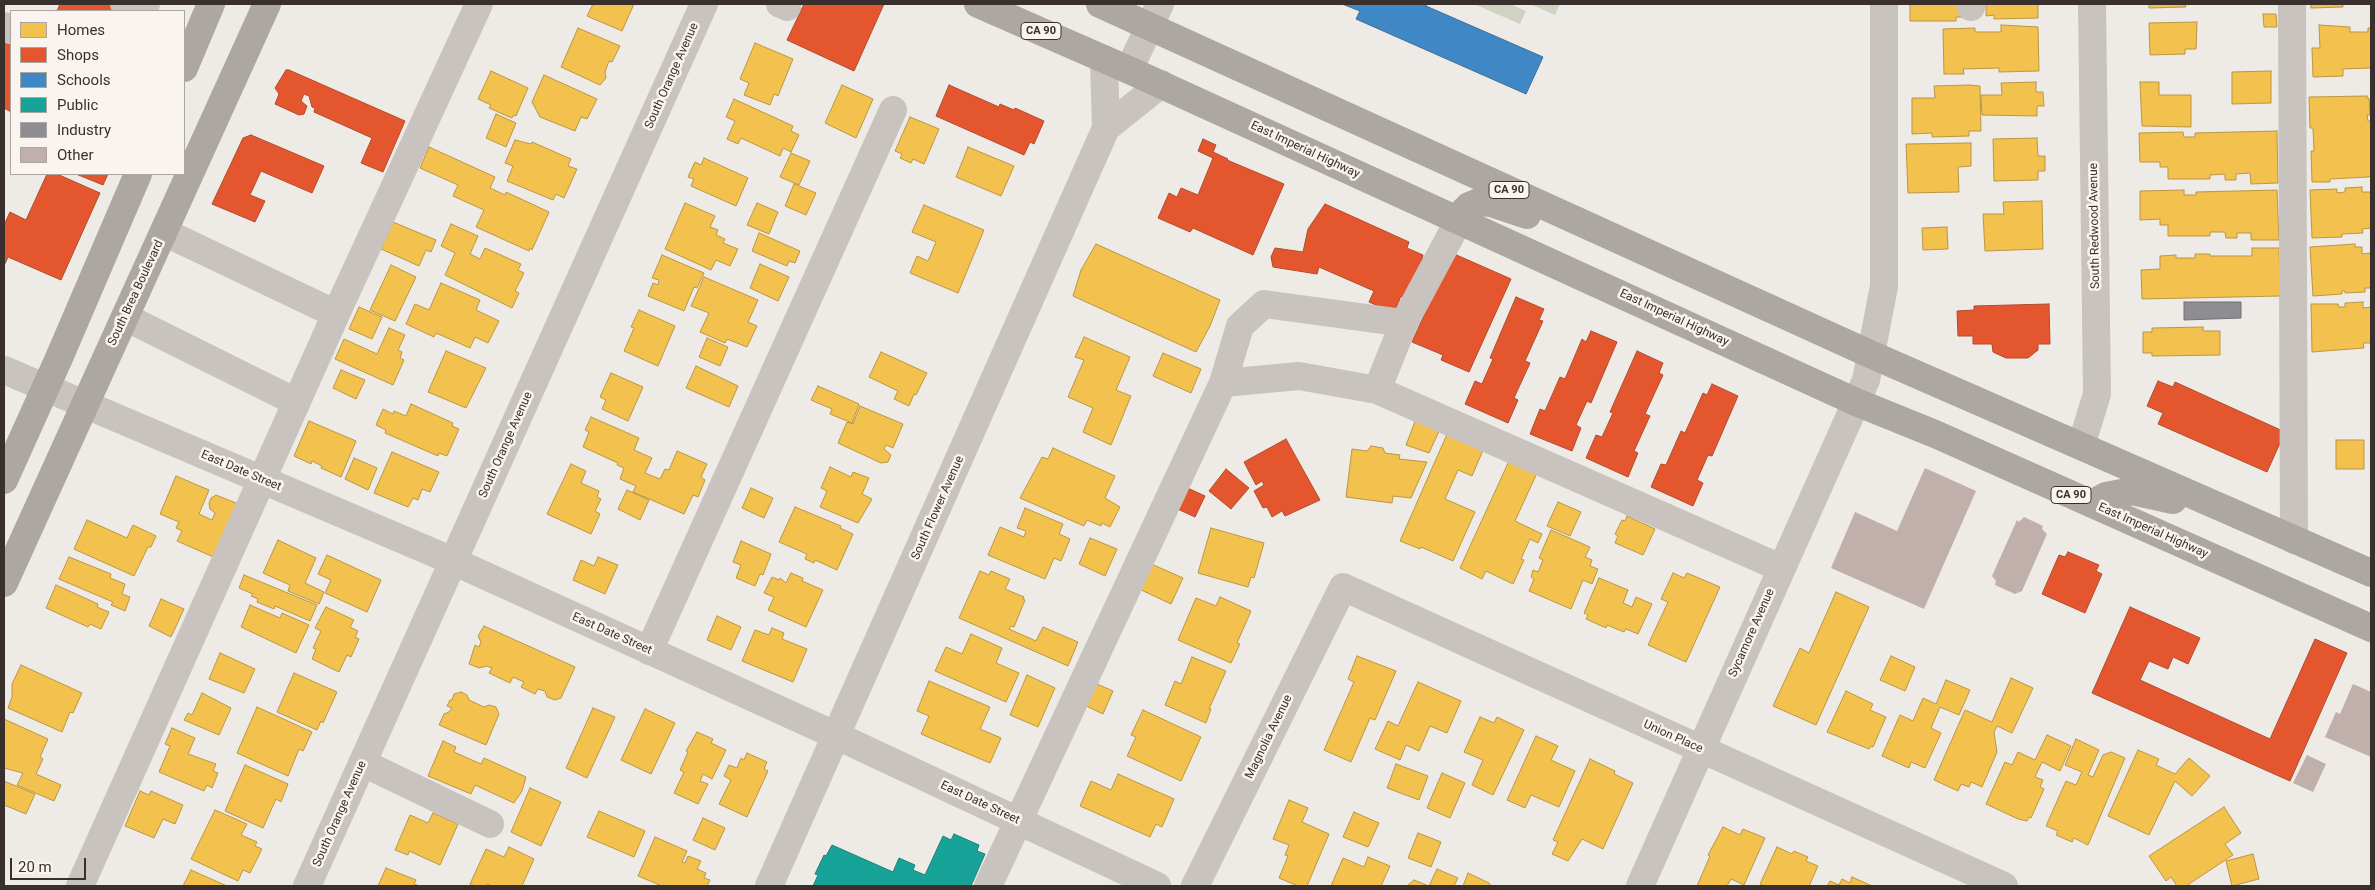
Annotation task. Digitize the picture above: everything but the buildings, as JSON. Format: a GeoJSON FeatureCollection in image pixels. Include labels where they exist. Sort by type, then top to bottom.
{"type":"FeatureCollection","features":[{"type":"Feature","properties":{"kind":"main road"},"geometry":{"type":"LineString","coordinates":[[185,66],[211,4]]}},
{"type":"Feature","properties":{"kind":"main road","name":"South Brea Boulevard"},"geometry":{"type":"LineString","coordinates":[[4,480],[63,397],[125,317],[267,4]]}},
{"type":"Feature","properties":{"kind":"main road","name":"East Imperial Highway"},"geometry":{"type":"LineString","coordinates":[[978,4],[1161,84],[1459,220],[1861,391],[1934,434],[2371,628]]}},
{"type":"Feature","properties":{"kind":"main road","name":"CA 90"},"geometry":{"type":"LineString","coordinates":[[1100,4],[1154,16],[1664,260],[1870,354],[2371,573]]}},
{"type":"Feature","properties":{"kind":"main road","name":"South Brea Boulevard"},"geometry":{"type":"LineString","coordinates":[[4,583],[63,397],[138,175]]}},
{"type":"Feature","properties":{"kind":"main road"},"geometry":{"type":"LineString","coordinates":[[1459,220],[1463,212],[1470,206],[1479,202],[1491,203],[1664,260]]}},
{"type":"Feature","properties":{"kind":"main road"},"geometry":{"type":"LineString","coordinates":[[2092,504],[2106,496],[2132,491],[2229,512]]}},
{"type":"Feature","properties":{"kind":"street"},"geometry":{"type":"LineString","coordinates":[[124,4],[144,8],[146,4]]}},
{"type":"Feature","properties":{"kind":"street"},"geometry":{"type":"LineString","coordinates":[[80,886],[263,480],[296,402],[479,4]]}},
{"type":"Feature","properties":{"kind":"street","name":"South Orange Avenue"},"geometry":{"type":"LineString","coordinates":[[307,886],[704,4]]}},
{"type":"Feature","properties":{"kind":"street","name":"Sycamore Avenue"},"geometry":{"type":"LineString","coordinates":[[1640,886],[1861,391],[1884,286],[1884,4]]}},
{"type":"Feature","properties":{"kind":"street","name":"South Redwood Avenue"},"geometry":{"type":"LineString","coordinates":[[2081,446],[2097,394],[2092,4]]}},
{"type":"Feature","properties":{"kind":"street"},"geometry":{"type":"LineString","coordinates":[[2292,4],[2294,540]]}},
{"type":"Feature","properties":{"kind":"street"},"geometry":{"type":"LineString","coordinates":[[1129,70],[1154,16]]}},
{"type":"Feature","properties":{"kind":"street","name":"South Flower Avenue"},"geometry":{"type":"LineString","coordinates":[[769,886],[1106,128],[1104,59]]}},
{"type":"Feature","properties":{"kind":"street","name":"South Flower Avenue"},"geometry":{"type":"LineString","coordinates":[[1106,128],[1161,84]]}},
{"type":"Feature","properties":{"kind":"street"},"geometry":{"type":"LineString","coordinates":[[649,650],[893,110]]}},
{"type":"Feature","properties":{"kind":"street"},"geometry":{"type":"LineString","coordinates":[[1377,390],[1404,323],[1459,220]]}},
{"type":"Feature","properties":{"kind":"street"},"geometry":{"type":"LineString","coordinates":[[164,232],[336,314]]}},
{"type":"Feature","properties":{"kind":"street"},"geometry":{"type":"LineString","coordinates":[[988,886],[1223,383],[1240,326],[1264,304],[1404,323]]}},
{"type":"Feature","properties":{"kind":"street"},"geometry":{"type":"LineString","coordinates":[[125,317],[296,402]]}},
{"type":"Feature","properties":{"kind":"street","name":"East Date Street"},"geometry":{"type":"LineString","coordinates":[[4,370],[63,397],[453,561],[837,736],[1157,886]]}},
{"type":"Feature","properties":{"kind":"street"},"geometry":{"type":"LineString","coordinates":[[1223,383],[1299,376],[1377,390],[1781,568]]}},
{"type":"Feature","properties":{"kind":"street","name":"Union Place"},"geometry":{"type":"LineString","coordinates":[[1343,587],[2004,886]]}},
{"type":"Feature","properties":{"kind":"street","name":"Magnolia Avenue"},"geometry":{"type":"LineString","coordinates":[[1195,886],[1343,587]]}},
{"type":"Feature","properties":{"kind":"street"},"geometry":{"type":"LineString","coordinates":[[363,763],[490,824]]}},
{"type":"Feature","properties":{"kind":"green space"},"geometry":{"type":"Polygon","coordinates":[[[1474,4],[1510,4],[1526,11],[1520,24],[1474,4]]]}},
{"type":"Feature","properties":{"kind":"green space"},"geometry":{"type":"Polygon","coordinates":[[[1530,4],[1560,4],[1555,15],[1530,4]]]}}]}
